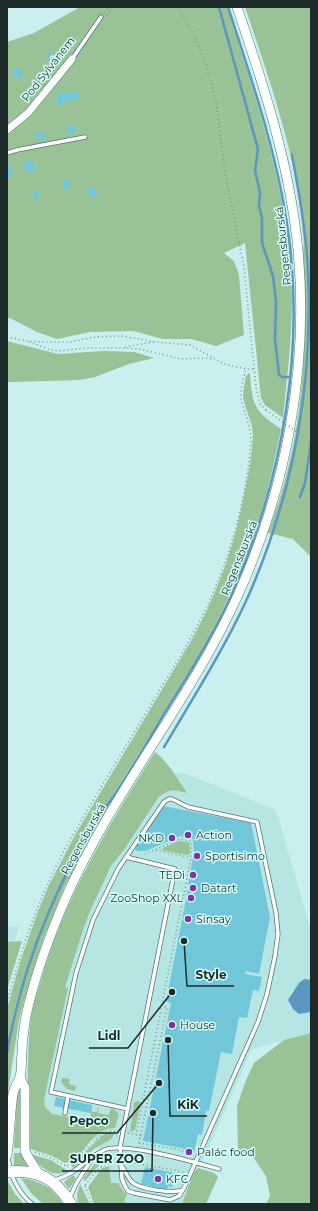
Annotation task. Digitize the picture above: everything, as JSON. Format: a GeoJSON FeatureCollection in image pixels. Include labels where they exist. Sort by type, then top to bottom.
{"type":"FeatureCollection","features":[{"type":"Feature","properties":{"kind":"main road","name":"Regensburská"},"geometry":{"type":"LineString","coordinates":[[7,1153],[13,1088],[20,1077],[26,1018],[41,963],[57,919],[77,874],[97,836],[196,676],[228,616],[252,562],[268,517],[287,443],[294,397],[299,343],[300,290],[298,249],[288,188],[271,112],[237,7]]}},
{"type":"Feature","properties":{"kind":"main road","name":"Regensburská"},"geometry":{"type":"LineString","coordinates":[[20,1077],[25,1088],[25,1151],[38,1173]]}},
{"type":"Feature","properties":{"kind":"main road"},"geometry":{"type":"LineString","coordinates":[[9,1172],[21,1171],[38,1173],[52,1181],[70,1202]]}},
{"type":"Feature","properties":{"kind":"street","name":"Pod Sylvánem"},"geometry":{"type":"LineString","coordinates":[[7,130],[28,112],[72,59]]}},
{"type":"Feature","properties":{"kind":"lane","name":"Pod Sylvánem"},"geometry":{"type":"LineString","coordinates":[[72,59],[104,17]]}},
{"type":"Feature","properties":{"kind":"lane"},"geometry":{"type":"LineString","coordinates":[[7,153],[85,137]]}},
{"type":"Feature","properties":{"kind":"lane"},"geometry":{"type":"LineString","coordinates":[[126,857],[175,869],[128,1109],[120,1147],[122,1179],[124,1186],[128,1191],[170,1200],[179,1196],[184,1188],[263,1010],[275,956],[278,934],[276,913],[258,824],[254,820],[188,807],[175,800],[169,799],[164,802],[126,857],[118,869],[93,920],[76,973],[51,1092],[128,1109]]}},
{"type":"Feature","properties":{"kind":"lane"},"geometry":{"type":"LineString","coordinates":[[65,1113],[68,1096]]}},
{"type":"Feature","properties":{"kind":"lane"},"geometry":{"type":"LineString","coordinates":[[52,1181],[70,1174],[105,1149],[120,1147],[219,1169]]}},
{"type":"Feature","properties":{"kind":"lane"},"geometry":{"type":"LineString","coordinates":[[7,1153],[9,1172],[17,1186],[32,1204]]}},
{"type":"Feature","properties":{"kind":"lane"},"geometry":{"type":"LineString","coordinates":[[70,1202],[77,1182],[94,1156]]}},
{"type":"Feature","properties":{"kind":"lane"},"geometry":{"type":"LineString","coordinates":[[121,1163],[130,1179],[136,1185],[171,1193],[179,1192],[184,1188]]}},
{"type":"Feature","properties":{"kind":"path"},"geometry":{"type":"LineString","coordinates":[[104,17],[112,7]]}},
{"type":"Feature","properties":{"kind":"path"},"geometry":{"type":"LineString","coordinates":[[178,7],[195,37],[206,64],[215,96],[226,180],[244,267],[258,400],[266,410],[311,442]]}},
{"type":"Feature","properties":{"kind":"path"},"geometry":{"type":"LineString","coordinates":[[7,337],[28,341],[71,342],[94,337],[122,336],[155,342],[190,345],[224,364],[246,369],[254,369]]}},
{"type":"Feature","properties":{"kind":"path"},"geometry":{"type":"LineString","coordinates":[[28,341],[50,350],[59,351],[87,348],[121,348],[140,349],[181,360],[202,358],[216,359]]}},
{"type":"Feature","properties":{"kind":"path"},"geometry":{"type":"LineString","coordinates":[[121,348],[155,342]]}},
{"type":"Feature","properties":{"kind":"path"},"geometry":{"type":"LineString","coordinates":[[7,1002],[28,932],[43,894],[59,860],[191,638],[222,570],[238,516],[251,440],[250,429],[241,395],[246,369]]}},
{"type":"Feature","properties":{"kind":"path"},"geometry":{"type":"LineString","coordinates":[[156,850],[191,858]]}},
{"type":"Feature","properties":{"kind":"path"},"geometry":{"type":"LineString","coordinates":[[136,1135],[162,1006],[167,1007],[142,1136],[139,1143],[176,1149],[190,1154],[194,1154],[197,1149],[201,1151]]}},
{"type":"Feature","properties":{"kind":"path"},"geometry":{"type":"LineString","coordinates":[[66,1166],[103,1133],[112,1131],[142,1136]]}},
{"type":"Feature","properties":{"kind":"path"},"geometry":{"type":"LineString","coordinates":[[135,1162],[137,1150]]}},
{"type":"Feature","properties":{"kind":"path"},"geometry":{"type":"LineString","coordinates":[[92,1204],[85,1185],[103,1165],[109,1162],[135,1162],[190,1174]]}},
{"type":"Feature","properties":{"kind":"shaded area"},"geometry":{"type":"Polygon","coordinates":[[[175,773],[187,774],[276,810],[311,930],[311,1033],[252,1049],[184,1204],[113,1204],[109,1171],[110,1166],[90,1134],[38,1115],[52,1025],[82,928],[113,861],[175,773]]]}},
{"type":"Feature","properties":{"kind":"shaded area"},"geometry":{"type":"Polygon","coordinates":[[[19,926],[7,967],[7,927],[19,926]]]}},
{"type":"Feature","properties":{"kind":"green space"},"geometry":{"type":"Polygon","coordinates":[[[80,7],[227,7],[267,138],[288,238],[292,309],[283,418],[265,405],[261,398],[245,243],[224,253],[234,261],[239,275],[244,335],[216,346],[191,339],[163,339],[133,331],[90,332],[57,339],[37,332],[10,318],[7,319],[7,42],[34,33],[80,7]]]}},
{"type":"Feature","properties":{"kind":"green space"},"geometry":{"type":"Polygon","coordinates":[[[245,7],[311,7],[311,557],[293,539],[268,533],[285,480],[298,418],[304,335],[304,243],[295,175],[290,153],[275,97],[245,7]]]}},
{"type":"Feature","properties":{"kind":"green space"},"geometry":{"type":"Polygon","coordinates":[[[7,341],[58,354],[103,351],[134,352],[154,358],[129,364],[95,377],[80,380],[7,382],[7,341]]]}},
{"type":"Feature","properties":{"kind":"green space"},"geometry":{"type":"Polygon","coordinates":[[[250,373],[252,393],[256,406],[265,417],[281,429],[269,486],[252,540],[225,606],[194,664],[109,801],[98,813],[99,814],[89,830],[63,882],[42,928],[24,975],[11,1024],[7,1049],[8,1005],[20,962],[49,885],[75,835],[201,623],[231,549],[241,510],[251,456],[253,430],[243,397],[246,376],[250,373]]]}},
{"type":"Feature","properties":{"kind":"green space"},"geometry":{"type":"Polygon","coordinates":[[[155,752],[169,766],[187,793],[168,791],[158,798],[126,847],[111,866],[84,927],[65,987],[68,988],[44,1100],[45,1107],[52,1114],[87,1120],[90,1118],[92,1105],[92,1112],[97,1112],[99,1107],[98,1113],[109,1115],[111,1108],[119,1114],[115,1128],[107,1129],[100,1133],[77,1156],[65,1163],[52,1156],[28,1148],[28,1066],[29,1033],[32,1011],[55,938],[79,883],[107,830],[155,752]]]}},
{"type":"Feature","properties":{"kind":"green space"},"geometry":{"type":"Polygon","coordinates":[[[127,775],[65,886],[43,940],[19,1020],[7,1098],[7,1058],[12,1027],[28,966],[39,936],[51,906],[80,850],[97,820],[127,775]]]}},
{"type":"Feature","properties":{"kind":"green space"},"geometry":{"type":"Polygon","coordinates":[[[178,841],[189,842],[190,854],[186,855],[162,850],[163,848],[178,841]]]}},
{"type":"Feature","properties":{"kind":"green space"},"geometry":{"type":"Polygon","coordinates":[[[22,941],[7,990],[7,942],[22,941]]]}},
{"type":"Feature","properties":{"kind":"green space"},"geometry":{"type":"Polygon","coordinates":[[[311,1033],[311,1204],[266,1204],[270,1196],[266,1176],[253,1157],[238,1150],[237,1106],[254,1063],[284,1040],[311,1033]]]}},
{"type":"Feature","properties":{"kind":"green space"},"geometry":{"type":"Polygon","coordinates":[[[63,1078],[70,1079],[69,1084],[76,1086],[75,1091],[64,1086],[61,1080],[63,1078]]]}},
{"type":"Feature","properties":{"kind":"green space"},"geometry":{"type":"Polygon","coordinates":[[[18,1083],[21,1083],[21,1148],[14,1148],[18,1083]]]}},
{"type":"Feature","properties":{"kind":"green space"},"geometry":{"type":"Polygon","coordinates":[[[137,1101],[141,1102],[135,1130],[130,1132],[134,1103],[137,1101]]]}},
{"type":"Feature","properties":{"kind":"green space"},"geometry":{"type":"Polygon","coordinates":[[[114,1133],[110,1140],[94,1149],[73,1168],[71,1165],[103,1135],[114,1133]]]}},
{"type":"Feature","properties":{"kind":"green space"},"geometry":{"type":"Polygon","coordinates":[[[14,1153],[22,1153],[31,1168],[14,1166],[14,1153]]]}},
{"type":"Feature","properties":{"kind":"green space"},"geometry":{"type":"Polygon","coordinates":[[[30,1154],[51,1160],[68,1171],[57,1174],[52,1173],[42,1167],[30,1154]]]}},
{"type":"Feature","properties":{"kind":"green space"},"geometry":{"type":"Polygon","coordinates":[[[107,1156],[114,1159],[103,1161],[85,1181],[83,1179],[93,1166],[99,1160],[107,1156]]]}},
{"type":"Feature","properties":{"kind":"green space"},"geometry":{"type":"Polygon","coordinates":[[[109,1166],[111,1183],[118,1183],[127,1194],[124,1202],[132,1204],[94,1204],[88,1187],[102,1168],[109,1166]]]}},
{"type":"Feature","properties":{"kind":"green space"},"geometry":{"type":"Polygon","coordinates":[[[198,1168],[214,1173],[218,1177],[206,1204],[182,1204],[194,1172],[198,1168]]]}},
{"type":"Feature","properties":{"kind":"green space"},"geometry":{"type":"Polygon","coordinates":[[[73,1175],[76,1178],[70,1188],[68,1188],[64,1182],[73,1175]]]}},
{"type":"Feature","properties":{"kind":"green space"},"geometry":{"type":"Polygon","coordinates":[[[21,1178],[40,1183],[51,1189],[63,1204],[43,1204],[31,1193],[21,1178]]]}},
{"type":"Feature","properties":{"kind":"green space"},"geometry":{"type":"Polygon","coordinates":[[[7,1180],[15,1194],[24,1204],[7,1204],[7,1180]]]}},
{"type":"Feature","properties":{"kind":"green space"},"geometry":{"type":"Polygon","coordinates":[[[80,1184],[90,1204],[78,1204],[77,1194],[80,1184]]]}},
{"type":"Feature","properties":{"kind":"water"},"geometry":{"type":"Polygon","coordinates":[[[304,979],[311,980],[311,1012],[299,1014],[293,1009],[288,1000],[299,983],[304,979]]]}},
{"type":"Feature","properties":{"kind":"building"},"geometry":{"type":"Polygon","coordinates":[[[51,53],[52,56],[46,60],[44,57],[51,53]]]}},
{"type":"Feature","properties":{"kind":"building"},"geometry":{"type":"Polygon","coordinates":[[[18,67],[24,76],[18,79],[12,71],[18,67]]]}},
{"type":"Feature","properties":{"kind":"building"},"geometry":{"type":"Polygon","coordinates":[[[78,91],[79,99],[63,102],[64,104],[58,105],[56,97],[58,94],[66,92],[66,95],[78,91]]]}},
{"type":"Feature","properties":{"kind":"building"},"geometry":{"type":"Polygon","coordinates":[[[75,125],[76,132],[68,134],[67,127],[75,125]]]}},
{"type":"Feature","properties":{"kind":"building"},"geometry":{"type":"Polygon","coordinates":[[[40,130],[47,138],[43,142],[34,133],[35,132],[37,134],[40,130]]]}},
{"type":"Feature","properties":{"kind":"building"},"geometry":{"type":"Polygon","coordinates":[[[33,161],[35,171],[25,172],[24,162],[33,161]]]}},
{"type":"Feature","properties":{"kind":"building"},"geometry":{"type":"Polygon","coordinates":[[[7,165],[10,165],[13,176],[7,177],[7,165]]]}},
{"type":"Feature","properties":{"kind":"building"},"geometry":{"type":"Polygon","coordinates":[[[69,179],[69,188],[64,189],[62,180],[69,179]]]}},
{"type":"Feature","properties":{"kind":"building"},"geometry":{"type":"Polygon","coordinates":[[[87,188],[95,188],[97,196],[89,197],[87,188]]]}},
{"type":"Feature","properties":{"kind":"building"},"geometry":{"type":"Polygon","coordinates":[[[39,192],[40,198],[34,200],[32,193],[39,192]]]}},
{"type":"Feature","properties":{"kind":"building"},"geometry":{"type":"Polygon","coordinates":[[[163,806],[251,823],[270,917],[259,974],[246,971],[245,974],[262,977],[259,991],[253,990],[247,1018],[239,1017],[232,1054],[221,1052],[209,1111],[206,1111],[202,1135],[198,1134],[194,1153],[182,1148],[143,1141],[171,1003],[166,1001],[194,852],[193,839],[180,836],[146,851],[137,851],[135,849],[163,806]]]}},
{"type":"Feature","properties":{"kind":"building"},"geometry":{"type":"Polygon","coordinates":[[[56,1097],[92,1105],[91,1113],[54,1106],[56,1097]]]}},
{"type":"Feature","properties":{"kind":"building","name":"KFC"},"geometry":{"type":"Polygon","coordinates":[[[145,1167],[175,1173],[172,1187],[168,1186],[167,1190],[141,1184],[145,1167]]]}},
{"type":"Feature","properties":{"kind":"building"},"geometry":{"type":"Polygon","coordinates":[[[176,1173],[183,1175],[182,1178],[175,1177],[176,1173]]]}},
{"type":"Feature","properties":{"kind":"waterway"},"geometry":{"type":"LineString","coordinates":[[219,7],[258,149],[255,171],[260,192],[259,206],[262,218],[262,243],[273,276],[276,302],[275,339],[279,375],[282,377],[288,377]]}},
{"type":"Feature","properties":{"kind":"waterway"},"geometry":{"type":"LineString","coordinates":[[7,1053],[21,992],[40,934],[52,905],[94,823],[132,769],[201,654],[226,608],[250,548],[265,503],[277,458],[286,411],[294,318],[292,271],[287,224],[270,142],[228,7]]}},
{"type":"Feature","properties":{"kind":"waterway"},"geometry":{"type":"LineString","coordinates":[[164,747],[218,656],[247,599],[277,520],[297,438],[307,354],[309,311],[306,240],[292,155]]}},
{"type":"Feature","properties":{"kind":"waterway"},"geometry":{"type":"LineString","coordinates":[[300,497],[305,483],[311,443]]}},
{"type":"Feature","properties":{"kind":"place","name":"Action"},"geometry":{"type":"Point","coordinates":[188,835]}},
{"type":"Feature","properties":{"kind":"place","name":"NKD"},"geometry":{"type":"Point","coordinates":[172,838]}},
{"type":"Feature","properties":{"kind":"place","name":"Sportisimo"},"geometry":{"type":"Point","coordinates":[197,856]}},
{"type":"Feature","properties":{"kind":"place","name":"TEDi"},"geometry":{"type":"Point","coordinates":[193,875]}},
{"type":"Feature","properties":{"kind":"place","name":"Datart"},"geometry":{"type":"Point","coordinates":[193,888]}},
{"type":"Feature","properties":{"kind":"place","name":"ZooShop XXL"},"geometry":{"type":"Point","coordinates":[191,898]}},
{"type":"Feature","properties":{"kind":"place","name":"Sinsay"},"geometry":{"type":"Point","coordinates":[188,919]}},
{"type":"Feature","properties":{"kind":"place","name":"Style"},"geometry":{"type":"Point","coordinates":[184,941]}},
{"type":"Feature","properties":{"kind":"place","name":"Lidl"},"geometry":{"type":"Point","coordinates":[172,992]}},
{"type":"Feature","properties":{"kind":"place","name":"House"},"geometry":{"type":"Point","coordinates":[172,1025]}},
{"type":"Feature","properties":{"kind":"place","name":"KiK"},"geometry":{"type":"Point","coordinates":[168,1040]}},
{"type":"Feature","properties":{"kind":"place","name":"Pepco"},"geometry":{"type":"Point","coordinates":[159,1083]}},
{"type":"Feature","properties":{"kind":"place","name":"SUPER ZOO"},"geometry":{"type":"Point","coordinates":[153,1113]}},
{"type":"Feature","properties":{"kind":"place","name":"Palác food"},"geometry":{"type":"Point","coordinates":[189,1152]}},
{"type":"Feature","properties":{"kind":"place","name":"KFC"},"geometry":{"type":"Point","coordinates":[158,1179]}}]}
